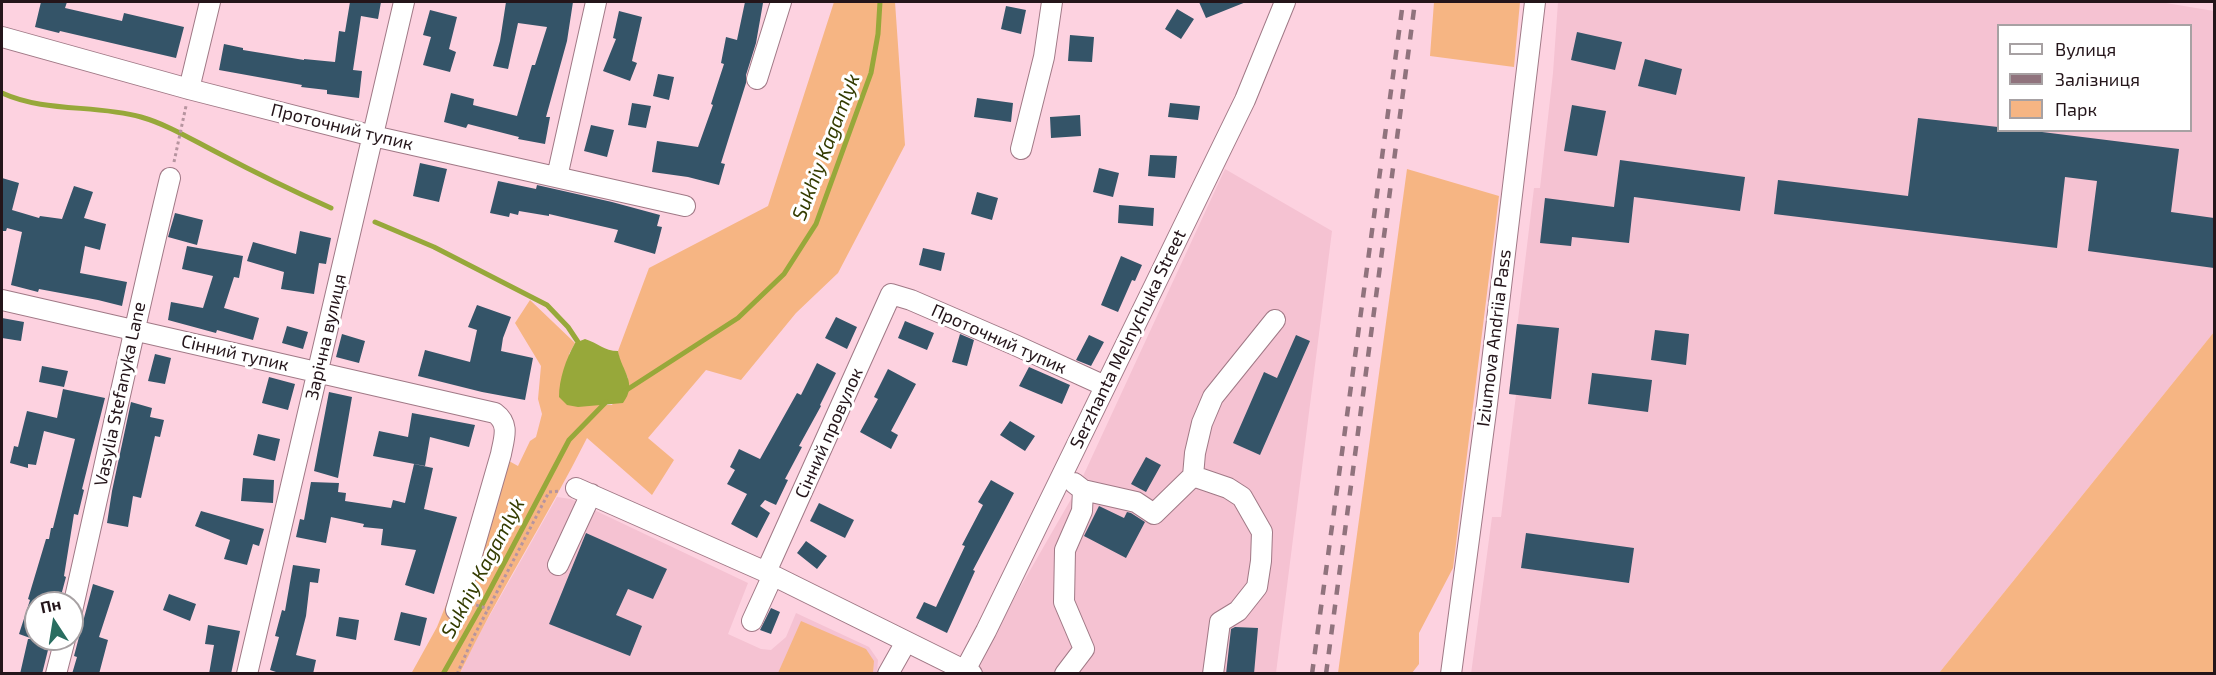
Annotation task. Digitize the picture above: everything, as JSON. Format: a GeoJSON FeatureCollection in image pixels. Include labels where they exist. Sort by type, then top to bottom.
{"type":"FeatureCollection","features":[{"type":"Feature","properties":{"kind":"street"},"geometry":{"type":"LineString","coordinates":[[189,89],[210,2]]}},
{"type":"Feature","properties":{"kind":"street","name":"Зарічна вулиця"},"geometry":{"type":"LineString","coordinates":[[247,674],[404,2]]}},
{"type":"Feature","properties":{"kind":"street"},"geometry":{"type":"LineString","coordinates":[[557,177],[596,2]]}},
{"type":"Feature","properties":{"kind":"street"},"geometry":{"type":"LineString","coordinates":[[757,79],[781,2]]}},
{"type":"Feature","properties":{"kind":"street"},"geometry":{"type":"LineString","coordinates":[[1022,149],[1044,57],[1052,2]]}},
{"type":"Feature","properties":{"kind":"street","name":"Serzhanta Melnychuka Street"},"geometry":{"type":"LineString","coordinates":[[967,672],[1245,100],[1285,2]]}},
{"type":"Feature","properties":{"kind":"street","name":"Iziumova Andriia Pass"},"geometry":{"type":"LineString","coordinates":[[1451,674],[1487,404],[1535,2]]}},
{"type":"Feature","properties":{"kind":"street","name":"Проточний тупик"},"geometry":{"type":"LineString","coordinates":[[2,37],[189,89],[373,136],[685,206]]}},
{"type":"Feature","properties":{"kind":"street","name":"Vasylia Stefanyka Lane"},"geometry":{"type":"LineString","coordinates":[[76,591],[133,330],[170,178]]}},
{"type":"Feature","properties":{"kind":"street","name":"Проточний тупик"},"geometry":{"type":"LineString","coordinates":[[891,294],[911,300],[1016,345],[1105,386]]}},
{"type":"Feature","properties":{"kind":"street","name":"Сінний провулок"},"geometry":{"type":"LineString","coordinates":[[752,621],[769,574],[891,294]]}},
{"type":"Feature","properties":{"kind":"street","name":"Сінний тупик"},"geometry":{"type":"LineString","coordinates":[[2,300],[495,413],[502,419],[506,429],[465,607]]}},
{"type":"Feature","properties":{"kind":"street"},"geometry":{"type":"LineString","coordinates":[[1062,474],[1083,490],[1136,502],[1154,514],[1193,476],[1195,453],[1202,423],[1213,397],[1275,320]]}},
{"type":"Feature","properties":{"kind":"street"},"geometry":{"type":"LineString","coordinates":[[1193,476],[1228,488],[1242,497],[1262,532],[1257,586],[1238,611],[1220,622],[1213,674]]}},
{"type":"Feature","properties":{"kind":"street"},"geometry":{"type":"LineString","coordinates":[[1065,674],[1084,650],[1064,602],[1065,550],[1082,511],[1083,490]]}},
{"type":"Feature","properties":{"kind":"street"},"geometry":{"type":"LineString","coordinates":[[558,565],[584,491],[769,574],[967,672]]}},
{"type":"Feature","properties":{"kind":"street"},"geometry":{"type":"LineString","coordinates":[[888,674],[906,642]]}},
{"type":"Feature","properties":{"kind":"street"},"geometry":{"type":"LineString","coordinates":[[56,674],[62,651]]}},
{"type":"Feature","properties":{"kind":"path"},"geometry":{"type":"LineString","coordinates":[[170,178],[189,89]]}},
{"type":"Feature","properties":{"kind":"path"},"geometry":{"type":"LineString","coordinates":[[457,674],[549,492],[584,491]]}},
{"type":"Feature","properties":{"kind":"path"},"geometry":{"type":"LineString","coordinates":[[465,607],[489,609]]}},
{"type":"Feature","properties":{"kind":"shaded area"},"geometry":{"type":"Polygon","coordinates":[[[1558,2],[2160,2],[2214,11],[2214,332],[1939,673],[1471,674],[1492,517],[1501,517],[1516,395],[1509,394],[1534,188],[1540,188],[1553,73],[1558,2]]]}},
{"type":"Feature","properties":{"kind":"shaded area"},"geometry":{"type":"Polygon","coordinates":[[[1225,169],[1332,231],[1276,673],[976,674],[1013,600],[1078,487],[1225,169]]]}},
{"type":"Feature","properties":{"kind":"shaded area"},"geometry":{"type":"Polygon","coordinates":[[[585,339],[609,350],[618,351],[629,383],[627,396],[623,403],[578,407],[567,405],[559,397],[562,376],[569,356],[575,343],[585,339]]]}},
{"type":"Feature","properties":{"kind":"shaded area"},"geometry":{"type":"Polygon","coordinates":[[[557,497],[571,499],[748,583],[728,634],[761,649],[771,650],[786,637],[796,613],[869,647],[878,660],[877,674],[460,674],[473,645],[557,497]]]}},
{"type":"Feature","properties":{"kind":"green space"},"geometry":{"type":"Polygon","coordinates":[[[834,2],[895,2],[905,145],[838,273],[796,313],[741,380],[706,370],[648,438],[674,460],[652,495],[587,438],[460,673],[411,674],[437,627],[503,464],[509,461],[518,466],[530,441],[536,437],[542,414],[538,399],[541,366],[515,323],[530,300],[575,343],[569,354],[602,405],[612,405],[628,378],[620,362],[618,351],[649,268],[768,206],[834,2]]]}},
{"type":"Feature","properties":{"kind":"green space"},"geometry":{"type":"Polygon","coordinates":[[[1434,2],[1520,2],[1514,67],[1430,56],[1434,2]]]}},
{"type":"Feature","properties":{"kind":"green space"},"geometry":{"type":"Polygon","coordinates":[[[1407,169],[1499,196],[1453,568],[1419,633],[1419,664],[1412,673],[1338,673],[1407,169]]]}},
{"type":"Feature","properties":{"kind":"green space"},"geometry":{"type":"Polygon","coordinates":[[[2214,332],[2214,673],[1939,673],[2214,332]]]}},
{"type":"Feature","properties":{"kind":"green space"},"geometry":{"type":"Polygon","coordinates":[[[801,621],[866,649],[874,661],[873,673],[778,673],[801,621]]]}},
{"type":"Feature","properties":{"kind":"building"},"geometry":{"type":"Polygon","coordinates":[[[41,2],[67,2],[65,8],[122,21],[124,13],[184,27],[176,58],[35,27],[41,2]]]}},
{"type":"Feature","properties":{"kind":"building"},"geometry":{"type":"Polygon","coordinates":[[[350,2],[381,2],[378,19],[361,16],[353,70],[362,71],[359,98],[327,94],[327,90],[219,70],[224,44],[243,48],[243,50],[304,60],[335,62],[339,31],[345,32],[350,2]]]}},
{"type":"Feature","properties":{"kind":"building"},"geometry":{"type":"Polygon","coordinates":[[[506,2],[573,2],[567,41],[546,117],[550,117],[545,144],[518,139],[519,137],[468,124],[466,128],[444,122],[451,93],[474,99],[473,105],[517,116],[532,65],[535,65],[547,27],[518,23],[508,69],[493,66],[500,41],[506,2]]]}},
{"type":"Feature","properties":{"kind":"building"},"geometry":{"type":"Polygon","coordinates":[[[745,2],[763,3],[746,83],[721,163],[725,164],[719,185],[688,177],[652,172],[657,141],[698,147],[724,64],[721,63],[726,37],[737,40],[745,2]]]}},
{"type":"Feature","properties":{"kind":"building"},"geometry":{"type":"Polygon","coordinates":[[[1199,2],[1246,2],[1206,18],[1199,2]]]}},
{"type":"Feature","properties":{"kind":"building"},"geometry":{"type":"Polygon","coordinates":[[[1006,6],[1026,10],[1021,34],[1001,29],[1006,6]]]}},
{"type":"Feature","properties":{"kind":"building"},"geometry":{"type":"Polygon","coordinates":[[[1177,9],[1194,19],[1181,39],[1165,29],[1177,9]]]}},
{"type":"Feature","properties":{"kind":"building"},"geometry":{"type":"Polygon","coordinates":[[[430,10],[457,17],[449,49],[456,52],[450,72],[423,65],[431,37],[423,35],[430,10]]]}},
{"type":"Feature","properties":{"kind":"building"},"geometry":{"type":"Polygon","coordinates":[[[619,11],[642,17],[632,61],[637,63],[630,81],[603,71],[616,39],[613,38],[619,11]]]}},
{"type":"Feature","properties":{"kind":"building"},"geometry":{"type":"Polygon","coordinates":[[[1577,32],[1622,42],[1615,70],[1571,60],[1577,32]]]}},
{"type":"Feature","properties":{"kind":"building"},"geometry":{"type":"Polygon","coordinates":[[[1070,35],[1094,37],[1092,62],[1068,61],[1070,35]]]}},
{"type":"Feature","properties":{"kind":"building"},"geometry":{"type":"Polygon","coordinates":[[[1645,59],[1682,69],[1676,95],[1638,86],[1645,59]]]}},
{"type":"Feature","properties":{"kind":"building"},"geometry":{"type":"Polygon","coordinates":[[[658,74],[674,77],[669,100],[653,96],[658,74]]]}},
{"type":"Feature","properties":{"kind":"building"},"geometry":{"type":"Polygon","coordinates":[[[977,98],[1013,103],[1011,122],[974,117],[977,98]]]}},
{"type":"Feature","properties":{"kind":"building"},"geometry":{"type":"Polygon","coordinates":[[[632,103],[651,106],[646,128],[628,125],[632,103]]]}},
{"type":"Feature","properties":{"kind":"building"},"geometry":{"type":"Polygon","coordinates":[[[1170,103],[1200,106],[1198,120],[1168,117],[1170,103]]]}},
{"type":"Feature","properties":{"kind":"building"},"geometry":{"type":"Polygon","coordinates":[[[1572,105],[1606,111],[1597,156],[1564,151],[1572,105]]]}},
{"type":"Feature","properties":{"kind":"building"},"geometry":{"type":"Polygon","coordinates":[[[1080,115],[1081,136],[1051,138],[1050,117],[1080,115]]]}},
{"type":"Feature","properties":{"kind":"building"},"geometry":{"type":"Polygon","coordinates":[[[1918,118],[1997,127],[1997,132],[2042,132],[2179,149],[2171,212],[2214,218],[2214,268],[2088,251],[2097,181],[2065,177],[2057,248],[1774,214],[1778,180],[1908,196],[1918,118]]]}},
{"type":"Feature","properties":{"kind":"building"},"geometry":{"type":"Polygon","coordinates":[[[591,125],[614,130],[607,157],[584,151],[591,125]]]}},
{"type":"Feature","properties":{"kind":"building"},"geometry":{"type":"Polygon","coordinates":[[[1150,155],[1177,156],[1175,178],[1148,176],[1150,155]]]}},
{"type":"Feature","properties":{"kind":"building"},"geometry":{"type":"Polygon","coordinates":[[[1620,160],[1745,177],[1740,211],[1634,197],[1629,243],[1572,237],[1571,246],[1540,243],[1545,198],[1614,207],[1620,160]]]}},
{"type":"Feature","properties":{"kind":"building"},"geometry":{"type":"Polygon","coordinates":[[[420,163],[447,169],[439,202],[413,196],[420,163]]]}},
{"type":"Feature","properties":{"kind":"building"},"geometry":{"type":"Polygon","coordinates":[[[1099,168],[1119,173],[1113,197],[1093,192],[1099,168]]]}},
{"type":"Feature","properties":{"kind":"building"},"geometry":{"type":"Polygon","coordinates":[[[2,178],[19,183],[12,210],[39,218],[40,216],[62,219],[74,186],[93,192],[84,218],[106,224],[100,250],[85,246],[80,273],[127,282],[122,306],[39,289],[38,292],[11,285],[22,232],[7,228],[6,231],[2,231],[2,178]]]}},
{"type":"Feature","properties":{"kind":"building"},"geometry":{"type":"Polygon","coordinates":[[[498,181],[536,189],[537,185],[660,215],[657,226],[662,227],[655,254],[614,242],[618,230],[549,214],[549,216],[519,211],[518,215],[510,213],[509,217],[490,213],[498,181]]]}},
{"type":"Feature","properties":{"kind":"building"},"geometry":{"type":"Polygon","coordinates":[[[977,192],[998,198],[992,220],[971,214],[977,192]]]}},
{"type":"Feature","properties":{"kind":"building"},"geometry":{"type":"Polygon","coordinates":[[[1119,205],[1154,208],[1153,226],[1118,223],[1119,205]]]}},
{"type":"Feature","properties":{"kind":"building"},"geometry":{"type":"Polygon","coordinates":[[[175,213],[203,220],[197,245],[168,237],[175,213]]]}},
{"type":"Feature","properties":{"kind":"building"},"geometry":{"type":"Polygon","coordinates":[[[300,231],[331,238],[326,264],[319,263],[314,294],[281,289],[284,272],[247,261],[253,242],[296,254],[300,231]]]}},
{"type":"Feature","properties":{"kind":"building"},"geometry":{"type":"Polygon","coordinates":[[[187,246],[243,256],[239,278],[234,277],[224,308],[259,318],[253,340],[168,320],[171,302],[203,308],[213,276],[182,269],[187,246]]]}},
{"type":"Feature","properties":{"kind":"building"},"geometry":{"type":"Polygon","coordinates":[[[923,248],[945,253],[941,271],[919,265],[923,248]]]}},
{"type":"Feature","properties":{"kind":"building"},"geometry":{"type":"Polygon","coordinates":[[[1121,256],[1142,265],[1135,281],[1132,280],[1118,312],[1101,305],[1121,256]]]}},
{"type":"Feature","properties":{"kind":"building"},"geometry":{"type":"Polygon","coordinates":[[[477,305],[511,317],[501,351],[533,358],[525,400],[418,376],[425,350],[470,362],[477,330],[468,327],[477,305]]]}},
{"type":"Feature","properties":{"kind":"building"},"geometry":{"type":"Polygon","coordinates":[[[836,317],[857,327],[847,349],[825,338],[836,317]]]}},
{"type":"Feature","properties":{"kind":"building"},"geometry":{"type":"Polygon","coordinates":[[[2,318],[24,322],[21,341],[2,338],[2,318]]]}},
{"type":"Feature","properties":{"kind":"building"},"geometry":{"type":"Polygon","coordinates":[[[905,321],[934,333],[927,350],[898,338],[905,321]]]}},
{"type":"Feature","properties":{"kind":"building"},"geometry":{"type":"Polygon","coordinates":[[[1517,324],[1559,328],[1551,399],[1509,394],[1517,324]]]}},
{"type":"Feature","properties":{"kind":"building"},"geometry":{"type":"Polygon","coordinates":[[[287,326],[308,332],[303,349],[282,343],[287,326]]]}},
{"type":"Feature","properties":{"kind":"building"},"geometry":{"type":"Polygon","coordinates":[[[1655,330],[1689,334],[1686,365],[1651,360],[1655,330]]]}},
{"type":"Feature","properties":{"kind":"building"},"geometry":{"type":"Polygon","coordinates":[[[342,334],[365,341],[359,363],[336,357],[342,334]]]}},
{"type":"Feature","properties":{"kind":"building"},"geometry":{"type":"Polygon","coordinates":[[[960,334],[974,340],[967,366],[952,362],[960,334]]]}},
{"type":"Feature","properties":{"kind":"building"},"geometry":{"type":"Polygon","coordinates":[[[1089,335],[1104,342],[1091,366],[1076,360],[1089,335]]]}},
{"type":"Feature","properties":{"kind":"building"},"geometry":{"type":"Polygon","coordinates":[[[1296,335],[1310,341],[1260,455],[1233,443],[1264,372],[1277,378],[1296,335]]]}},
{"type":"Feature","properties":{"kind":"building"},"geometry":{"type":"Polygon","coordinates":[[[155,354],[171,358],[165,384],[148,381],[155,354]]]}},
{"type":"Feature","properties":{"kind":"building"},"geometry":{"type":"Polygon","coordinates":[[[817,363],[836,373],[799,446],[802,447],[785,479],[788,480],[776,505],[765,500],[760,506],[770,513],[757,538],[731,524],[747,494],[727,484],[735,470],[730,467],[739,449],[760,459],[797,393],[801,395],[817,363]]]}},
{"type":"Feature","properties":{"kind":"building"},"geometry":{"type":"Polygon","coordinates":[[[42,366],[68,371],[64,387],[39,382],[42,366]]]}},
{"type":"Feature","properties":{"kind":"building"},"geometry":{"type":"Polygon","coordinates":[[[1029,367],[1070,385],[1062,404],[1019,386],[1029,367]]]}},
{"type":"Feature","properties":{"kind":"building"},"geometry":{"type":"Polygon","coordinates":[[[888,369],[916,384],[891,431],[898,435],[891,449],[860,432],[878,399],[874,397],[888,369]]]}},
{"type":"Feature","properties":{"kind":"building"},"geometry":{"type":"Polygon","coordinates":[[[1592,373],[1652,380],[1648,412],[1588,404],[1592,373]]]}},
{"type":"Feature","properties":{"kind":"building"},"geometry":{"type":"Polygon","coordinates":[[[269,377],[295,384],[288,410],[262,403],[269,377]]]}},
{"type":"Feature","properties":{"kind":"building"},"geometry":{"type":"Polygon","coordinates":[[[63,389],[105,398],[82,489],[84,490],[78,515],[74,514],[62,591],[30,591],[46,539],[49,539],[51,528],[53,528],[75,439],[44,431],[36,465],[28,464],[28,468],[10,463],[14,446],[18,447],[27,411],[57,418],[63,389]]]}},
{"type":"Feature","properties":{"kind":"building"},"geometry":{"type":"Polygon","coordinates":[[[329,392],[352,397],[338,478],[314,471],[329,392]]]}},
{"type":"Feature","properties":{"kind":"building"},"geometry":{"type":"Polygon","coordinates":[[[131,402],[152,408],[150,417],[164,420],[160,437],[155,436],[141,498],[133,496],[128,527],[107,523],[131,402]]]}},
{"type":"Feature","properties":{"kind":"building"},"geometry":{"type":"Polygon","coordinates":[[[412,413],[475,425],[469,447],[430,437],[425,466],[373,456],[379,431],[408,437],[412,413]]]}},
{"type":"Feature","properties":{"kind":"building"},"geometry":{"type":"Polygon","coordinates":[[[1010,421],[1035,436],[1025,451],[1000,435],[1010,421]]]}},
{"type":"Feature","properties":{"kind":"building"},"geometry":{"type":"Polygon","coordinates":[[[258,434],[280,439],[275,461],[253,455],[258,434]]]}},
{"type":"Feature","properties":{"kind":"building"},"geometry":{"type":"Polygon","coordinates":[[[1146,457],[1161,465],[1146,492],[1131,484],[1146,457]]]}},
{"type":"Feature","properties":{"kind":"building"},"geometry":{"type":"Polygon","coordinates":[[[414,464],[433,468],[424,509],[457,517],[434,594],[405,585],[416,550],[381,545],[383,529],[363,527],[364,524],[331,517],[326,543],[296,537],[300,519],[304,520],[311,482],[339,483],[338,492],[346,493],[345,501],[391,508],[393,500],[405,503],[414,464]]]}},
{"type":"Feature","properties":{"kind":"building"},"geometry":{"type":"Polygon","coordinates":[[[243,478],[274,480],[273,503],[241,501],[243,478]]]}},
{"type":"Feature","properties":{"kind":"building"},"geometry":{"type":"Polygon","coordinates":[[[991,480],[1014,493],[973,570],[975,571],[947,633],[916,618],[924,602],[936,607],[965,546],[962,545],[983,505],[978,502],[991,480]]]}},
{"type":"Feature","properties":{"kind":"building"},"geometry":{"type":"Polygon","coordinates":[[[819,503],[854,520],[845,538],[810,521],[819,503]]]}},
{"type":"Feature","properties":{"kind":"building"},"geometry":{"type":"Polygon","coordinates":[[[1099,506],[1124,518],[1127,512],[1131,513],[1145,522],[1126,558],[1084,536],[1099,506]]]}},
{"type":"Feature","properties":{"kind":"building"},"geometry":{"type":"Polygon","coordinates":[[[201,511],[264,529],[259,546],[253,544],[247,565],[224,559],[230,540],[195,526],[201,511]]]}},
{"type":"Feature","properties":{"kind":"building"},"geometry":{"type":"Polygon","coordinates":[[[586,533],[667,569],[653,599],[628,589],[616,615],[642,626],[630,656],[549,624],[586,533]]]}},
{"type":"Feature","properties":{"kind":"building"},"geometry":{"type":"Polygon","coordinates":[[[1526,533],[1634,548],[1629,583],[1521,568],[1526,533]]]}},
{"type":"Feature","properties":{"kind":"building"},"geometry":{"type":"Polygon","coordinates":[[[806,541],[827,556],[817,569],[797,553],[806,541]]]}},
{"type":"Feature","properties":{"kind":"building"},"geometry":{"type":"Polygon","coordinates":[[[293,565],[320,569],[318,583],[310,582],[306,616],[296,655],[316,660],[313,674],[282,674],[270,670],[279,637],[275,636],[282,610],[285,611],[293,565]]]}},
{"type":"Feature","properties":{"kind":"building"},"geometry":{"type":"Polygon","coordinates":[[[93,584],[114,591],[99,637],[108,640],[99,674],[72,674],[77,657],[74,656],[75,651],[84,651],[84,618],[93,584]]]}},
{"type":"Feature","properties":{"kind":"building"},"geometry":{"type":"Polygon","coordinates":[[[169,594],[196,604],[190,621],[163,610],[169,594]]]}},
{"type":"Feature","properties":{"kind":"building"},"geometry":{"type":"Polygon","coordinates":[[[771,608],[780,612],[771,634],[760,630],[771,608]]]}},
{"type":"Feature","properties":{"kind":"building"},"geometry":{"type":"Polygon","coordinates":[[[401,612],[427,618],[420,646],[394,640],[401,612]]]}},
{"type":"Feature","properties":{"kind":"building"},"geometry":{"type":"Polygon","coordinates":[[[339,617],[359,620],[356,640],[336,636],[339,617]]]}},
{"type":"Feature","properties":{"kind":"building"},"geometry":{"type":"Polygon","coordinates":[[[24,619],[24,636],[19,634],[24,619]]]}},
{"type":"Feature","properties":{"kind":"building"},"geometry":{"type":"Polygon","coordinates":[[[208,625],[240,631],[231,674],[209,674],[214,645],[205,644],[208,625]]]}},
{"type":"Feature","properties":{"kind":"building"},"geometry":{"type":"Polygon","coordinates":[[[1235,627],[1258,628],[1254,674],[1226,674],[1231,629],[1235,627]]]}},
{"type":"Feature","properties":{"kind":"building"},"geometry":{"type":"Polygon","coordinates":[[[25,651],[48,651],[42,674],[20,674],[25,651]]]}},
{"type":"Feature","properties":{"kind":"waterway","name":"Sukhiy Kagamlyk"},"geometry":{"type":"LineString","coordinates":[[625,391],[738,318],[784,274],[816,224],[871,73],[878,34],[880,2]]}},
{"type":"Feature","properties":{"kind":"waterway"},"geometry":{"type":"LineString","coordinates":[[2,93],[36,103],[124,113],[151,120],[331,208]]}},
{"type":"Feature","properties":{"kind":"waterway"},"geometry":{"type":"LineString","coordinates":[[375,222],[434,247],[547,305],[568,327],[578,342]]}},
{"type":"Feature","properties":{"kind":"waterway","name":"Sukhiy Kagamlyk"},"geometry":{"type":"LineString","coordinates":[[443,674],[569,440],[606,402]]}},
{"type":"Feature","properties":{"kind":"railway"},"geometry":{"type":"LineString","coordinates":[[1312,674],[1403,2]]}},
{"type":"Feature","properties":{"kind":"railway"},"geometry":{"type":"LineString","coordinates":[[1326,674],[1415,2]]}}]}
